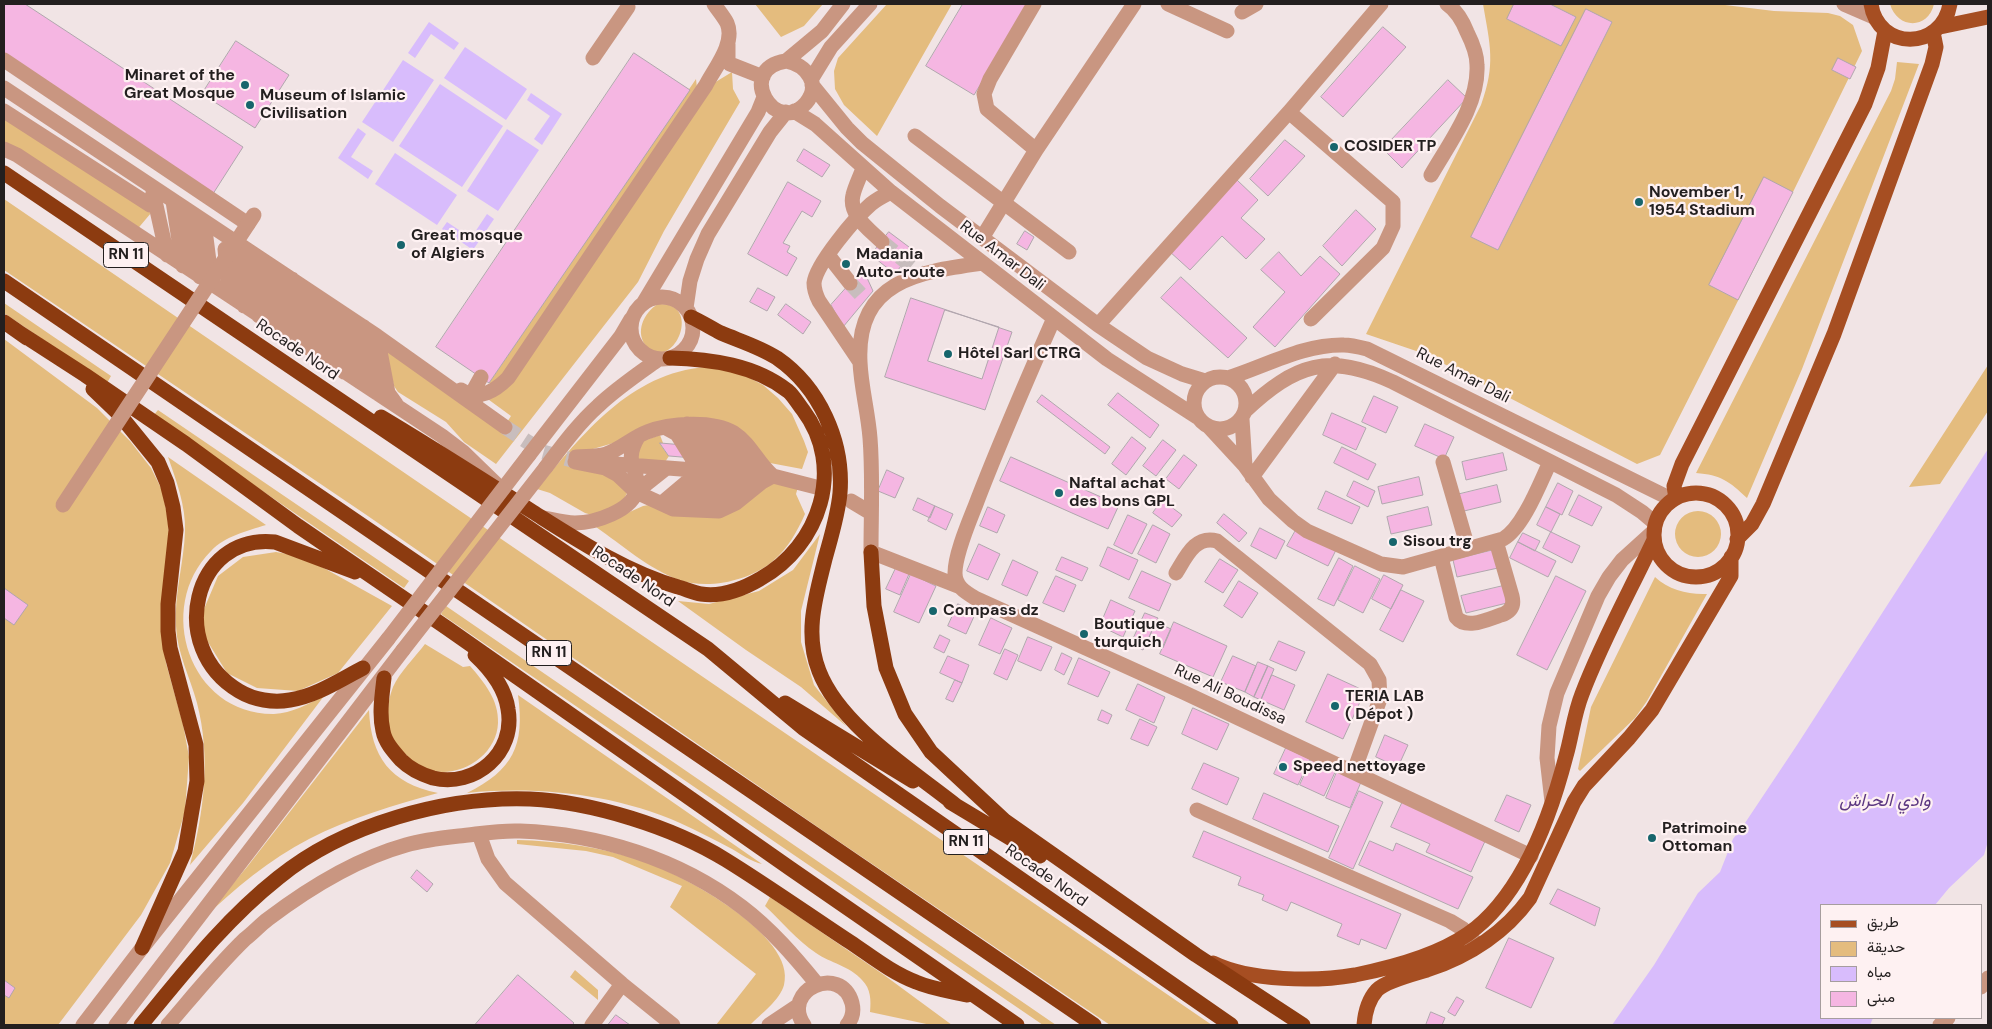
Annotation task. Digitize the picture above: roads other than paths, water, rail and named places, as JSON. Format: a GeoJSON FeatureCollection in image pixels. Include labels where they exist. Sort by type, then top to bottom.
{"type":"FeatureCollection","features":[{"type":"Feature","properties":{"kind":"highway","name":"Rocade Nord"},"geometry":{"type":"LineString","coordinates":[[4,173],[708,649],[803,728],[1231,1025]]}},
{"type":"Feature","properties":{"kind":"highway","name":"RN 11"},"geometry":{"type":"LineString","coordinates":[[4,281],[1094,1025]]}},
{"type":"Feature","properties":{"kind":"highway"},"geometry":{"type":"LineString","coordinates":[[689,312],[777,358],[807,386],[822,409],[833,434],[837,449],[840,492],[838,512],[812,619],[811,638],[819,672],[835,701],[853,721],[890,754],[958,807]]}},
{"type":"Feature","properties":{"kind":"highway","name":"RN 11"},"geometry":{"type":"LineString","coordinates":[[4,322],[186,444],[298,526],[1017,1025]]}},
{"type":"Feature","properties":{"kind":"highway"},"geometry":{"type":"LineString","coordinates":[[20,334],[94,390],[118,414],[158,462],[173,507],[176,543],[168,604],[168,631],[174,664],[193,729],[196,745],[197,780],[185,851],[142,948]]}},
{"type":"Feature","properties":{"kind":"highway"},"geometry":{"type":"LineString","coordinates":[[247,338],[407,432],[583,543],[638,572],[701,594],[719,594],[735,591],[775,572],[795,553],[815,522],[824,480],[823,454],[817,435],[808,417],[790,393],[773,381],[756,373],[718,362],[665,358]]}},
{"type":"Feature","properties":{"kind":"highway"},"geometry":{"type":"LineString","coordinates":[[363,668],[301,698],[277,701],[242,693],[222,679],[207,661],[196,627],[197,602],[206,580],[220,561],[239,547],[262,540],[282,544],[381,582]]}},
{"type":"Feature","properties":{"kind":"highway"},"geometry":{"type":"LineString","coordinates":[[871,552],[874,606],[880,644],[889,677],[905,714],[931,752],[999,815],[1090,882]]}},
{"type":"Feature","properties":{"kind":"highway"},"geometry":{"type":"LineString","coordinates":[[384,678],[381,706],[383,733],[394,752],[410,769],[429,777],[448,780],[470,776],[485,768],[495,759],[504,745],[509,726],[508,707],[504,693],[495,677],[447,628]]}},
{"type":"Feature","properties":{"kind":"highway","name":"RN 11"},"geometry":{"type":"LineString","coordinates":[[708,649],[762,688],[816,723],[1022,846],[1090,882],[1196,955],[1304,1025]]}},
{"type":"Feature","properties":{"kind":"highway"},"geometry":{"type":"LineString","coordinates":[[141,1025],[214,937],[279,876],[307,858],[344,838],[399,817],[464,803],[498,800],[532,799],[590,808],[630,818],[667,831],[725,859],[898,974],[916,982],[968,995],[979,1000]]}},
{"type":"Feature","properties":{"kind":"main road"},"geometry":{"type":"LineString","coordinates":[[1654,531],[1660,557],[1674,570],[1682,574],[1700,576],[1709,574],[1725,565],[1731,557],[1738,539],[1752,524],[1834,334],[1932,64],[1937,30],[1949,13],[1950,4]]}},
{"type":"Feature","properties":{"kind":"main road"},"geometry":{"type":"LineString","coordinates":[[1872,11],[1885,31],[1909,40],[1918,39],[1937,30],[1988,17]]}},
{"type":"Feature","properties":{"kind":"main road"},"geometry":{"type":"LineString","coordinates":[[1674,499],[1674,486],[1682,464],[1865,104],[1878,68],[1885,31]]}},
{"type":"Feature","properties":{"kind":"main road"},"geometry":{"type":"LineString","coordinates":[[1196,955],[1218,965],[1265,976],[1340,977],[1385,967],[1433,952],[1468,934],[1508,894],[1531,856],[1552,802],[1582,694],[1662,510],[1674,499],[1695,493],[1705,494],[1723,503],[1735,519],[1738,539]]}},
{"type":"Feature","properties":{"kind":"main road"},"geometry":{"type":"LineString","coordinates":[[1364,1025],[1368,1002],[1378,988],[1461,956],[1479,947],[1512,920],[1526,904],[1574,802],[1584,786],[1630,738],[1652,710],[1731,576],[1731,557]]}},
{"type":"Feature","properties":{"kind":"street"},"geometry":{"type":"LineString","coordinates":[[714,4],[728,25],[730,32],[728,42],[728,61],[730,64],[763,77]]}},
{"type":"Feature","properties":{"kind":"street"},"geometry":{"type":"LineString","coordinates":[[786,61],[822,31],[843,4]]}},
{"type":"Feature","properties":{"kind":"street"},"geometry":{"type":"LineString","coordinates":[[812,81],[831,47],[870,4]]}},
{"type":"Feature","properties":{"kind":"street"},"geometry":{"type":"LineString","coordinates":[[1034,4],[990,79],[984,94],[987,110],[1036,150]]}},
{"type":"Feature","properties":{"kind":"street"},"geometry":{"type":"LineString","coordinates":[[982,238],[1036,150],[1134,4]]}},
{"type":"Feature","properties":{"kind":"street"},"geometry":{"type":"LineString","coordinates":[[1168,4],[1227,31]]}},
{"type":"Feature","properties":{"kind":"street"},"geometry":{"type":"LineString","coordinates":[[1242,12],[1256,4]]}},
{"type":"Feature","properties":{"kind":"street"},"geometry":{"type":"LineString","coordinates":[[1098,325],[1289,112],[1381,4]]}},
{"type":"Feature","properties":{"kind":"street"},"geometry":{"type":"LineString","coordinates":[[1431,175],[1463,119],[1476,85],[1477,64],[1472,43],[1463,23],[1447,4]]}},
{"type":"Feature","properties":{"kind":"street"},"geometry":{"type":"LineString","coordinates":[[1844,4],[1872,11]]}},
{"type":"Feature","properties":{"kind":"street"},"geometry":{"type":"LineString","coordinates":[[593,58],[628,7]]}},
{"type":"Feature","properties":{"kind":"street"},"geometry":{"type":"LineString","coordinates":[[466,395],[484,394],[492,391],[508,378],[706,85],[728,42]]}},
{"type":"Feature","properties":{"kind":"street"},"geometry":{"type":"LineString","coordinates":[[4,60],[251,220],[63,504]]}},
{"type":"Feature","properties":{"kind":"street"},"geometry":{"type":"LineString","coordinates":[[116,1025],[158,968],[384,678],[403,650],[573,432],[596,407],[616,390],[665,358],[680,354],[687,346],[692,337],[693,327],[689,312],[690,281],[708,234],[770,132],[790,111],[808,101],[812,93],[812,81],[805,68],[796,63],[786,61],[773,64],[768,69],[763,77],[761,89],[769,105],[777,110],[790,111]]}},
{"type":"Feature","properties":{"kind":"street","name":"Rue Amar Dali"},"geometry":{"type":"LineString","coordinates":[[812,81],[847,128],[862,143],[888,166],[982,238],[1098,325],[1153,361],[1182,374],[1205,381]]}},
{"type":"Feature","properties":{"kind":"street"},"geometry":{"type":"LineString","coordinates":[[4,88],[364,327],[436,378],[466,395],[506,425]]}},
{"type":"Feature","properties":{"kind":"street"},"geometry":{"type":"LineString","coordinates":[[83,1025],[363,668],[388,639],[621,336],[636,310],[644,302],[758,112],[764,97]]}},
{"type":"Feature","properties":{"kind":"street","name":"Rue Amar Dali"},"geometry":{"type":"LineString","coordinates":[[790,111],[815,124],[892,192],[1054,318],[1130,375],[1197,417]]}},
{"type":"Feature","properties":{"kind":"street"},"geometry":{"type":"LineString","coordinates":[[4,112],[150,205]]}},
{"type":"Feature","properties":{"kind":"street"},"geometry":{"type":"LineString","coordinates":[[1289,112],[1393,202],[1393,226],[1384,248],[1311,319]]}},
{"type":"Feature","properties":{"kind":"street"},"geometry":{"type":"LineString","coordinates":[[110,135],[110,158]]}},
{"type":"Feature","properties":{"kind":"street"},"geometry":{"type":"LineString","coordinates":[[915,136],[1069,252]]}},
{"type":"Feature","properties":{"kind":"street"},"geometry":{"type":"LineString","coordinates":[[4,149],[17,155],[403,410],[463,452],[507,495]]}},
{"type":"Feature","properties":{"kind":"street"},"geometry":{"type":"LineString","coordinates":[[863,168],[852,199],[858,218],[882,242]]}},
{"type":"Feature","properties":{"kind":"street"},"geometry":{"type":"LineString","coordinates":[[152,187],[167,254]]}},
{"type":"Feature","properties":{"kind":"street"},"geometry":{"type":"LineString","coordinates":[[860,362],[815,294],[816,276],[828,255],[858,218],[873,202],[892,192]]}},
{"type":"Feature","properties":{"kind":"street"},"geometry":{"type":"LineString","coordinates":[[173,201],[183,266]]}},
{"type":"Feature","properties":{"kind":"street"},"geometry":{"type":"LineString","coordinates":[[189,212],[206,281]]}},
{"type":"Feature","properties":{"kind":"street"},"geometry":{"type":"LineString","coordinates":[[204,222],[206,281]]}},
{"type":"Feature","properties":{"kind":"street"},"geometry":{"type":"LineString","coordinates":[[223,234],[229,295]]}},
{"type":"Feature","properties":{"kind":"street"},"geometry":{"type":"LineString","coordinates":[[239,244],[244,306]]}},
{"type":"Feature","properties":{"kind":"street"},"geometry":{"type":"LineString","coordinates":[[252,253],[259,316]]}},
{"type":"Feature","properties":{"kind":"street"},"geometry":{"type":"LineString","coordinates":[[828,255],[850,283]]}},
{"type":"Feature","properties":{"kind":"street"},"geometry":{"type":"LineString","coordinates":[[871,552],[870,438],[860,362],[862,332],[869,303],[894,284],[909,278],[954,267],[983,263]]}},
{"type":"Feature","properties":{"kind":"street"},"geometry":{"type":"LineString","coordinates":[[274,326],[280,271]]}},
{"type":"Feature","properties":{"kind":"street"},"geometry":{"type":"LineString","coordinates":[[280,271],[287,334]]}},
{"type":"Feature","properties":{"kind":"street"},"geometry":{"type":"LineString","coordinates":[[280,271],[300,343]]}},
{"type":"Feature","properties":{"kind":"street"},"geometry":{"type":"LineString","coordinates":[[314,294],[316,353]]}},
{"type":"Feature","properties":{"kind":"street"},"geometry":{"type":"LineString","coordinates":[[314,294],[330,362]]}},
{"type":"Feature","properties":{"kind":"street"},"geometry":{"type":"LineString","coordinates":[[644,302],[655,296],[666,297],[677,300],[689,312]]}},
{"type":"Feature","properties":{"kind":"street"},"geometry":{"type":"LineString","coordinates":[[335,308],[344,372]]}},
{"type":"Feature","properties":{"kind":"street"},"geometry":{"type":"LineString","coordinates":[[350,318],[360,382]]}},
{"type":"Feature","properties":{"kind":"street"},"geometry":{"type":"LineString","coordinates":[[958,586],[955,574],[968,526],[995,456],[1054,318]]}},
{"type":"Feature","properties":{"kind":"street"},"geometry":{"type":"LineString","coordinates":[[631,319],[631,332],[636,346],[649,356],[665,358]]}},
{"type":"Feature","properties":{"kind":"street"},"geometry":{"type":"LineString","coordinates":[[364,327],[374,388],[377,393]]}},
{"type":"Feature","properties":{"kind":"street"},"geometry":{"type":"LineString","coordinates":[[377,336],[388,393],[392,400],[403,410]]}},
{"type":"Feature","properties":{"kind":"street","name":"Rue Amar Dali"},"geometry":{"type":"LineString","coordinates":[[1228,378],[1302,351],[1316,348],[1344,345],[1367,349],[1674,499]]}},
{"type":"Feature","properties":{"kind":"street"},"geometry":{"type":"LineString","coordinates":[[1249,471],[1335,364]]}},
{"type":"Feature","properties":{"kind":"street"},"geometry":{"type":"LineString","coordinates":[[1249,471],[1243,415],[1245,395],[1241,388],[1228,378],[1220,377],[1205,381],[1195,394],[1194,409],[1197,417],[1209,427],[1227,429],[1243,415],[1277,383],[1319,366],[1335,364],[1357,368],[1393,382],[1624,500],[1654,531],[1622,560],[1609,577],[1598,596],[1557,693],[1549,726],[1546,758],[1552,802]]}},
{"type":"Feature","properties":{"kind":"street"},"geometry":{"type":"LineString","coordinates":[[466,395],[479,376]]}},
{"type":"Feature","properties":{"kind":"street"},"geometry":{"type":"LineString","coordinates":[[575,460],[603,455],[647,432],[677,424],[694,425],[719,428],[739,437],[773,476]]}},
{"type":"Feature","properties":{"kind":"street"},"geometry":{"type":"LineString","coordinates":[[694,425],[717,472]]}},
{"type":"Feature","properties":{"kind":"street"},"geometry":{"type":"LineString","coordinates":[[694,425],[735,474]]}},
{"type":"Feature","properties":{"kind":"street"},"geometry":{"type":"LineString","coordinates":[[1209,427],[1249,471],[1280,510],[1293,521],[1307,531],[1368,559],[1392,567],[1403,567],[1509,536],[1518,525],[1550,462]]}},
{"type":"Feature","properties":{"kind":"street"},"geometry":{"type":"LineString","coordinates":[[666,428],[676,434],[700,471]]}},
{"type":"Feature","properties":{"kind":"street"},"geometry":{"type":"LineString","coordinates":[[719,428],[753,474]]}},
{"type":"Feature","properties":{"kind":"street"},"geometry":{"type":"LineString","coordinates":[[636,492],[637,485],[631,455],[638,437]]}},
{"type":"Feature","properties":{"kind":"street"},"geometry":{"type":"LineString","coordinates":[[575,460],[606,468],[618,475],[636,492],[662,503],[668,508],[677,509],[719,511],[729,507],[773,476]]}},
{"type":"Feature","properties":{"kind":"street"},"geometry":{"type":"LineString","coordinates":[[575,460],[665,469],[773,476],[816,487]]}},
{"type":"Feature","properties":{"kind":"street"},"geometry":{"type":"LineString","coordinates":[[1443,462],[1468,548]]}},
{"type":"Feature","properties":{"kind":"street"},"geometry":{"type":"LineString","coordinates":[[542,518],[576,523],[605,517],[625,506],[636,492],[665,469]]}},
{"type":"Feature","properties":{"kind":"street"},"geometry":{"type":"LineString","coordinates":[[662,503],[700,471]]}},
{"type":"Feature","properties":{"kind":"street"},"geometry":{"type":"LineString","coordinates":[[677,509],[717,472]]}},
{"type":"Feature","properties":{"kind":"street"},"geometry":{"type":"LineString","coordinates":[[695,510],[735,474]]}},
{"type":"Feature","properties":{"kind":"street"},"geometry":{"type":"LineString","coordinates":[[711,511],[753,474]]}},
{"type":"Feature","properties":{"kind":"street"},"geometry":{"type":"LineString","coordinates":[[851,502],[871,514]]}},
{"type":"Feature","properties":{"kind":"street"},"geometry":{"type":"LineString","coordinates":[[1176,573],[1195,545],[1206,540],[1217,541],[1370,664],[1379,680],[1380,699],[1354,772]]}},
{"type":"Feature","properties":{"kind":"street"},"geometry":{"type":"LineString","coordinates":[[1441,556],[1456,617],[1462,623],[1470,624],[1504,614],[1508,612],[1513,604],[1496,541]]}},
{"type":"Feature","properties":{"kind":"street","name":"Rue Ali Boudissa"},"geometry":{"type":"LineString","coordinates":[[871,552],[958,586],[975,598],[1186,693],[1531,856]]}},
{"type":"Feature","properties":{"kind":"street"},"geometry":{"type":"LineString","coordinates":[[1197,810],[1450,921],[1468,934],[1479,947]]}},
{"type":"Feature","properties":{"kind":"street"},"geometry":{"type":"LineString","coordinates":[[168,1025],[221,962],[266,920],[324,881],[357,863],[406,844],[479,834],[520,831],[597,842],[628,849],[674,866],[700,879],[742,907],[780,942],[817,984]]}},
{"type":"Feature","properties":{"kind":"street"},"geometry":{"type":"LineString","coordinates":[[479,834],[488,859],[505,883],[622,984],[673,1025]]}},
{"type":"Feature","properties":{"kind":"street"},"geometry":{"type":"LineString","coordinates":[[804,1025],[799,1014],[802,996],[817,984],[826,982],[835,984],[849,996],[853,1013],[851,1024]]}},
{"type":"Feature","properties":{"kind":"street"},"geometry":{"type":"LineString","coordinates":[[592,1025],[622,984]]}},
{"type":"Feature","properties":{"kind":"street"},"geometry":{"type":"LineString","coordinates":[[769,1025],[799,1005]]}},
{"type":"Feature","properties":{"kind":"water"},"geometry":{"type":"Polygon","coordinates":[[[429,22],[459,43],[454,50],[431,34],[415,58],[408,53],[429,22]]]}},
{"type":"Feature","properties":{"kind":"water"},"geometry":{"type":"Polygon","coordinates":[[[465,47],[527,89],[506,120],[444,78],[465,47]]]}},
{"type":"Feature","properties":{"kind":"water"},"geometry":{"type":"Polygon","coordinates":[[[403,60],[434,80],[393,142],[362,122],[403,60]]]}},
{"type":"Feature","properties":{"kind":"water"},"geometry":{"type":"Polygon","coordinates":[[[440,84],[503,126],[462,187],[399,146],[440,84]]]}},
{"type":"Feature","properties":{"kind":"water"},"geometry":{"type":"Polygon","coordinates":[[[531,93],[562,114],[542,145],[534,139],[550,116],[527,100],[531,93]]]}},
{"type":"Feature","properties":{"kind":"water"},"geometry":{"type":"Polygon","coordinates":[[[358,128],[366,134],[351,157],[373,171],[368,179],[338,158],[358,128]]]}},
{"type":"Feature","properties":{"kind":"water"},"geometry":{"type":"Polygon","coordinates":[[[507,129],[539,150],[498,211],[467,191],[507,129]]]}},
{"type":"Feature","properties":{"kind":"water"},"geometry":{"type":"Polygon","coordinates":[[[395,153],[457,195],[437,225],[375,184],[395,153]]]}},
{"type":"Feature","properties":{"kind":"water"},"geometry":{"type":"Polygon","coordinates":[[[487,214],[494,219],[473,250],[442,229],[447,222],[471,238],[487,214]]]}},
{"type":"Feature","properties":{"kind":"water","name":"وادي الحراش"},"geometry":{"type":"Polygon","coordinates":[[[1988,449],[1988,841],[1984,855],[1949,888],[1936,904],[1820,904],[1820,1019],[1873,1019],[1870,1025],[1612,1025],[1654,965],[1698,893],[1720,872],[1733,839],[1797,745],[1988,449]]]}},
{"type":"Feature","properties":{"kind":"tunnel"},"geometry":{"type":"LineString","coordinates":[[882,242],[921,274]]}},
{"type":"Feature","properties":{"kind":"tunnel"},"geometry":{"type":"LineString","coordinates":[[850,283],[865,299]]}},
{"type":"Feature","properties":{"kind":"tunnel"},"geometry":{"type":"LineString","coordinates":[[505,427],[543,452],[575,461]]}},
{"type":"Feature","properties":{"kind":"place","name":"Minaret of the Great Mosque"},"geometry":{"type":"Point","coordinates":[245,85]}},
{"type":"Feature","properties":{"kind":"place","name":"Museum of Islamic Civilisation"},"geometry":{"type":"Point","coordinates":[250,105]}},
{"type":"Feature","properties":{"kind":"place","name":"COSIDER TP"},"geometry":{"type":"Point","coordinates":[1334,147]}},
{"type":"Feature","properties":{"kind":"place","name":"November 1, 1954 Stadium"},"geometry":{"type":"Point","coordinates":[1639,202]}},
{"type":"Feature","properties":{"kind":"place","name":"Great mosque of Algiers"},"geometry":{"type":"Point","coordinates":[401,245]}},
{"type":"Feature","properties":{"kind":"place","name":"Madania Auto-route"},"geometry":{"type":"Point","coordinates":[846,264]}},
{"type":"Feature","properties":{"kind":"place","name":"Hôtel Sarl CTRG"},"geometry":{"type":"Point","coordinates":[948,354]}},
{"type":"Feature","properties":{"kind":"place","name":"Naftal achat des bons GPL"},"geometry":{"type":"Point","coordinates":[1059,493]}},
{"type":"Feature","properties":{"kind":"place","name":"Sisou trg"},"geometry":{"type":"Point","coordinates":[1393,542]}},
{"type":"Feature","properties":{"kind":"place","name":"Compass dz"},"geometry":{"type":"Point","coordinates":[933,611]}},
{"type":"Feature","properties":{"kind":"place","name":"Boutique turquich"},"geometry":{"type":"Point","coordinates":[1084,634]}},
{"type":"Feature","properties":{"kind":"place","name":"TERIA LAB ( Dépot )"},"geometry":{"type":"Point","coordinates":[1335,706]}},
{"type":"Feature","properties":{"kind":"place","name":"Speed nettoyage"},"geometry":{"type":"Point","coordinates":[1283,767]}},
{"type":"Feature","properties":{"kind":"place","name":"Patrimoine Ottoman"},"geometry":{"type":"Point","coordinates":[1652,838]}}]}
